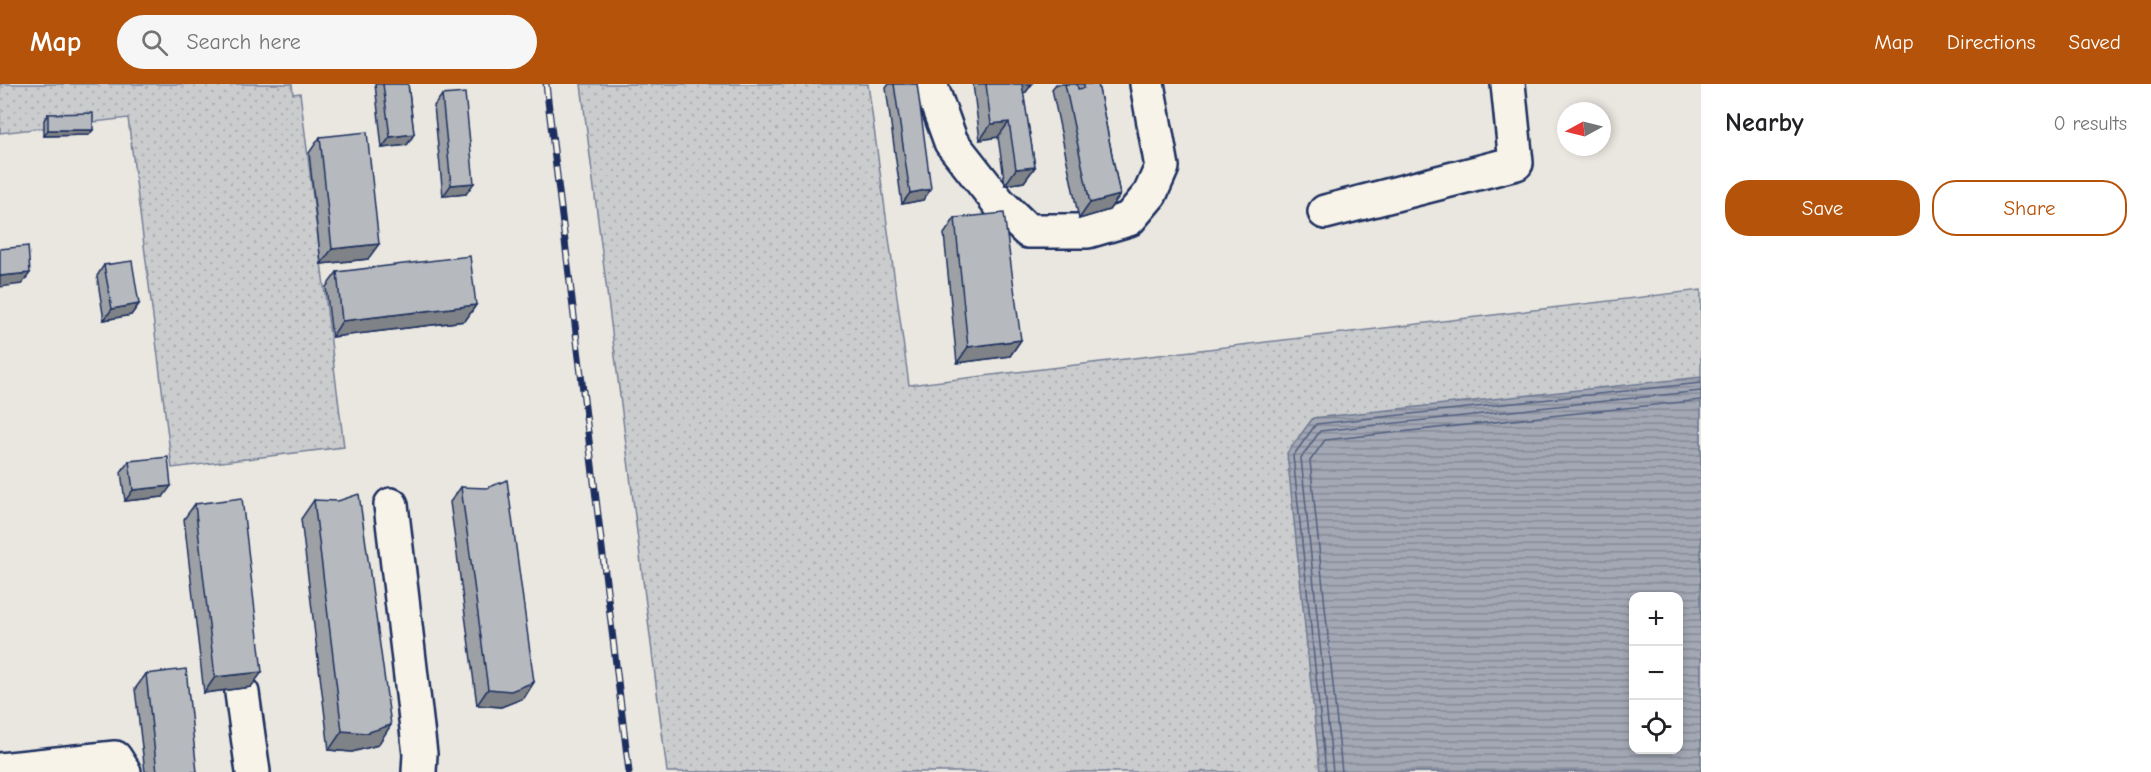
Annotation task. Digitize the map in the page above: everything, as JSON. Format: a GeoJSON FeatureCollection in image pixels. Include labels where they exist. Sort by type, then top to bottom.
{"type":"FeatureCollection","features":[{"type":"Feature","properties":{"kind":"lane"},"geometry":{"type":"LineString","coordinates":[[930,84],[951,142],[999,203],[1028,231],[1088,231],[1129,219],[1150,194],[1162,167],[1147,84]]}},
{"type":"Feature","properties":{"kind":"lane"},"geometry":{"type":"LineString","coordinates":[[1325,212],[1516,163],[1508,84]]}},
{"type":"Feature","properties":{"kind":"lane"},"geometry":{"type":"LineString","coordinates":[[391,505],[420,754],[419,772]]}},
{"type":"Feature","properties":{"kind":"lane"},"geometry":{"type":"LineString","coordinates":[[242,693],[253,772]]}},
{"type":"Feature","properties":{"kind":"lane"},"geometry":{"type":"LineString","coordinates":[[0,770],[115,758],[124,772]]}},
{"type":"Feature","properties":{"kind":"shaded area"},"geometry":{"type":"Polygon","coordinates":[[[0,84],[292,84],[293,94],[300,93],[344,447],[172,468],[128,118],[0,133],[0,84]]]}},
{"type":"Feature","properties":{"kind":"shaded area"},"geometry":{"type":"Polygon","coordinates":[[[581,84],[868,84],[909,385],[1701,290],[1701,772],[667,772],[581,84]]]}},
{"type":"Feature","properties":{"kind":"water"},"geometry":{"type":"Polygon","coordinates":[[[1701,377],[1701,772],[1320,772],[1287,453],[1313,418],[1701,377]]]}},
{"type":"Feature","properties":{"kind":"building"},"geometry":{"type":"Polygon","coordinates":[[[383,84],[408,84],[414,134],[390,137],[383,84]]]}},
{"type":"Feature","properties":{"kind":"building"},"geometry":{"type":"Polygon","coordinates":[[[894,84],[917,84],[931,189],[910,193],[894,84]]]}},
{"type":"Feature","properties":{"kind":"building"},"geometry":{"type":"Polygon","coordinates":[[[986,84],[1022,84],[1035,167],[1016,169],[1009,122],[991,124],[986,84]]]}},
{"type":"Feature","properties":{"kind":"building"},"geometry":{"type":"Polygon","coordinates":[[[1065,84],[1077,84],[1078,89],[1084,88],[1084,84],[1098,84],[1120,195],[1090,203],[1065,84]]]}},
{"type":"Feature","properties":{"kind":"building"},"geometry":{"type":"Polygon","coordinates":[[[465,93],[474,183],[451,185],[442,95],[465,93]]]}},
{"type":"Feature","properties":{"kind":"building"},"geometry":{"type":"Polygon","coordinates":[[[93,113],[93,130],[48,130],[48,114],[93,113]]]}},
{"type":"Feature","properties":{"kind":"building"},"geometry":{"type":"Polygon","coordinates":[[[367,132],[379,244],[332,249],[320,137],[367,132]]]}},
{"type":"Feature","properties":{"kind":"building"},"geometry":{"type":"Polygon","coordinates":[[[1004,213],[1021,340],[968,347],[955,218],[1004,213]]]}},
{"type":"Feature","properties":{"kind":"building"},"geometry":{"type":"Polygon","coordinates":[[[28,246],[30,273],[0,276],[0,249],[28,246]]]}},
{"type":"Feature","properties":{"kind":"building"},"geometry":{"type":"Polygon","coordinates":[[[470,256],[476,305],[342,321],[337,272],[470,256]]]}},
{"type":"Feature","properties":{"kind":"building"},"geometry":{"type":"Polygon","coordinates":[[[132,261],[139,304],[112,309],[104,265],[132,261]]]}},
{"type":"Feature","properties":{"kind":"building"},"geometry":{"type":"Polygon","coordinates":[[[168,457],[171,486],[133,490],[129,461],[168,457]]]}},
{"type":"Feature","properties":{"kind":"building"},"geometry":{"type":"Polygon","coordinates":[[[507,480],[534,682],[511,691],[488,689],[461,487],[487,488],[507,480]]]}},
{"type":"Feature","properties":{"kind":"building"},"geometry":{"type":"Polygon","coordinates":[[[359,494],[391,725],[366,733],[342,731],[314,500],[338,501],[359,494]]]}},
{"type":"Feature","properties":{"kind":"building"},"geometry":{"type":"Polygon","coordinates":[[[242,498],[262,672],[215,677],[195,504],[242,498]]]}},
{"type":"Feature","properties":{"kind":"building"},"geometry":{"type":"Polygon","coordinates":[[[186,669],[197,772],[157,772],[146,674],[186,669]]]}},
{"type":"Feature","properties":{"kind":"railway"},"geometry":{"type":"LineString","coordinates":[[546,84],[629,772]]}}]}
